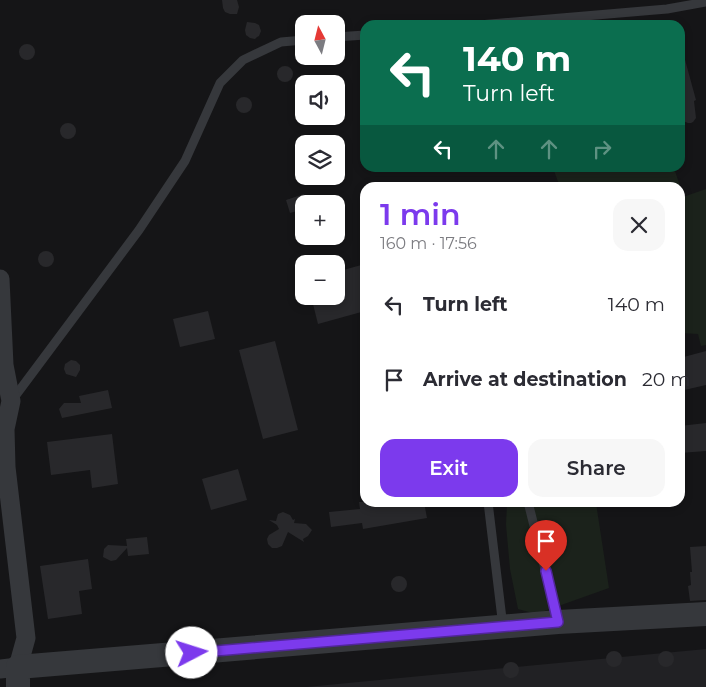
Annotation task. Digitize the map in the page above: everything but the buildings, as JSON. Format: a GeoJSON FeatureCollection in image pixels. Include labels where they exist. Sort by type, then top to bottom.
{"type":"FeatureCollection","features":[{"type":"Feature","properties":{"kind":"street"},"geometry":{"type":"LineString","coordinates":[[0,278],[2,365],[11,401],[5,429],[6,467],[26,638],[12,674],[558,622],[706,614]]}},
{"type":"Feature","properties":{"kind":"lane"},"geometry":{"type":"LineString","coordinates":[[524,20],[666,4],[706,2]]}},
{"type":"Feature","properties":{"kind":"lane"},"geometry":{"type":"LineString","coordinates":[[345,37],[360,36]]}},
{"type":"Feature","properties":{"kind":"lane"},"geometry":{"type":"LineString","coordinates":[[11,401],[139,230],[185,161],[220,83],[243,60],[281,42],[295,41]]}},
{"type":"Feature","properties":{"kind":"lane"},"geometry":{"type":"LineString","coordinates":[[489,507],[503,627]]}},
{"type":"Feature","properties":{"kind":"lane"},"geometry":{"type":"LineString","coordinates":[[529,507],[558,622]]}},
{"type":"Feature","properties":{"kind":"shaded area"},"geometry":{"type":"Polygon","coordinates":[[[554,172],[675,172],[679,182],[558,182],[554,172]]]}},
{"type":"Feature","properties":{"kind":"shaded area"},"geometry":{"type":"Polygon","coordinates":[[[706,189],[706,345],[701,346],[698,334],[685,333],[685,196],[706,189]]]}},
{"type":"Feature","properties":{"kind":"shaded area"},"geometry":{"type":"Polygon","coordinates":[[[507,507],[597,507],[609,588],[536,614],[518,609],[510,569],[506,525],[507,507]]]}},
{"type":"Feature","properties":{"kind":"shaded area"},"geometry":{"type":"Polygon","coordinates":[[[706,649],[706,687],[306,687],[706,649]]]}},
{"type":"Feature","properties":{"kind":"route"},"geometry":{"type":"LineString","coordinates":[[192,653],[558,622],[546,571]]}}]}
